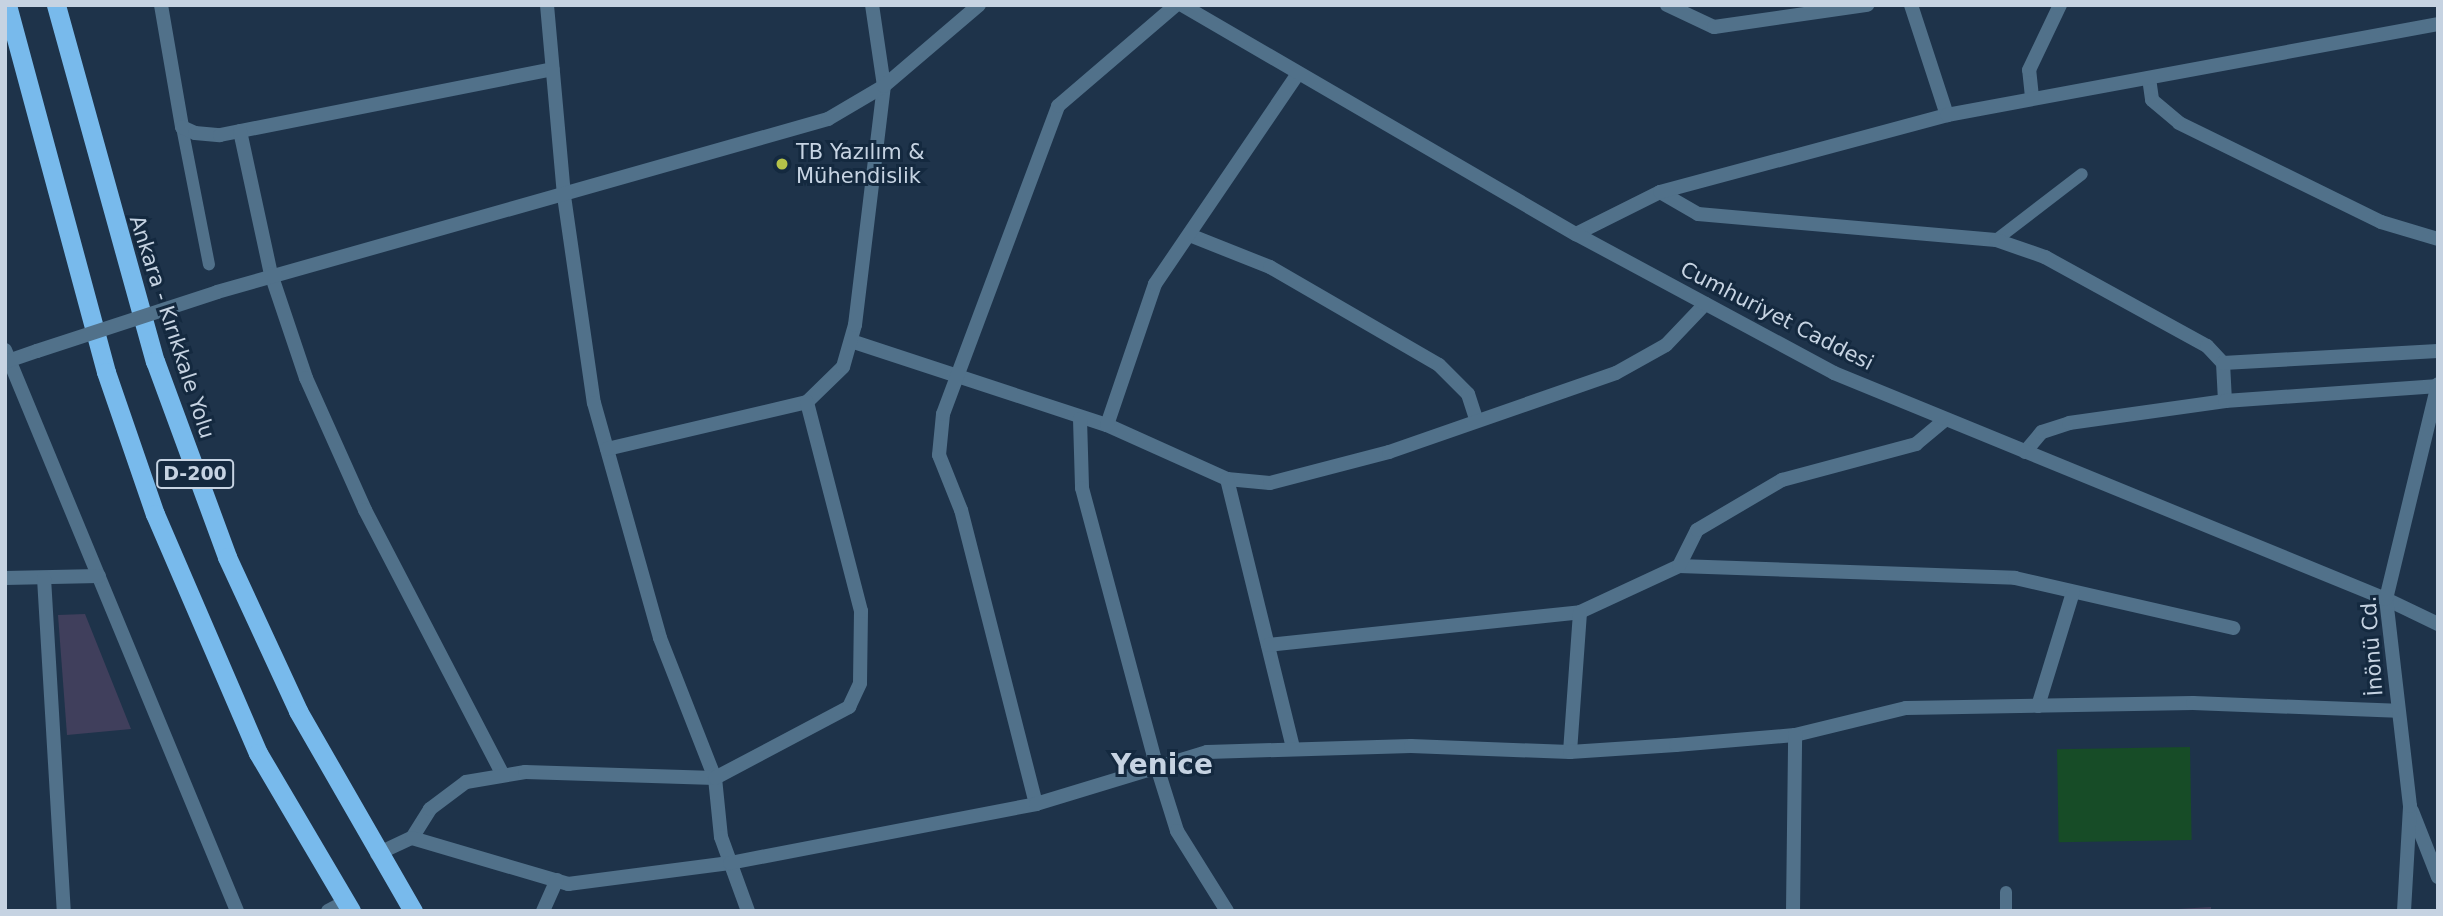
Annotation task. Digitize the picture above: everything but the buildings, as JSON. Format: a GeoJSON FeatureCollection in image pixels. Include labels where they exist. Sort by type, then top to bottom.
{"type":"FeatureCollection","features":[{"type":"Feature","properties":{"kind":"highway","name":"D-200"},"geometry":{"type":"LineString","coordinates":[[7,5],[106,372],[155,514],[216,666],[341,908]]}},
{"type":"Feature","properties":{"kind":"highway","name":"Ankara - Kırıkkale Yolu"},"geometry":{"type":"LineString","coordinates":[[56,5],[155,361],[202,495],[273,660],[377,854],[413,911]]}},
{"type":"Feature","properties":{"kind":"street"},"geometry":{"type":"LineString","coordinates":[[161,5],[182,127],[220,135],[553,69]]}},
{"type":"Feature","properties":{"kind":"street"},"geometry":{"type":"LineString","coordinates":[[547,5],[564,196],[594,403],[660,638],[715,778],[730,863],[748,911]]}},
{"type":"Feature","properties":{"kind":"street"},"geometry":{"type":"LineString","coordinates":[[607,449],[807,402],[843,367],[850,341],[884,86],[872,5]]}},
{"type":"Feature","properties":{"kind":"street"},"geometry":{"type":"LineString","coordinates":[[236,911],[7,358],[37,351],[271,274],[564,196],[828,118],[884,86],[979,5]]}},
{"type":"Feature","properties":{"kind":"street"},"geometry":{"type":"LineString","coordinates":[[1036,804],[961,510],[939,455],[943,414],[1058,106],[1177,5]]}},
{"type":"Feature","properties":{"kind":"street","name":"Cumhuriyet Caddesi"},"geometry":{"type":"LineString","coordinates":[[1182,5],[1297,75],[1576,234],[1833,373],[2386,599],[2438,624]]}},
{"type":"Feature","properties":{"kind":"street"},"geometry":{"type":"LineString","coordinates":[[1667,5],[1714,27],[1867,5]]}},
{"type":"Feature","properties":{"kind":"street"},"geometry":{"type":"LineString","coordinates":[[1911,5],[1947,115]]}},
{"type":"Feature","properties":{"kind":"street"},"geometry":{"type":"LineString","coordinates":[[2032,97],[2029,70],[2060,5]]}},
{"type":"Feature","properties":{"kind":"street"},"geometry":{"type":"LineString","coordinates":[[1576,234],[1660,192],[1947,115],[2032,97],[2438,24]]}},
{"type":"Feature","properties":{"kind":"street"},"geometry":{"type":"LineString","coordinates":[[1107,425],[1155,284],[1192,236],[1297,75]]}},
{"type":"Feature","properties":{"kind":"street"},"geometry":{"type":"LineString","coordinates":[[2148,78],[2152,100],[2179,123],[2381,222],[2438,239]]}},
{"type":"Feature","properties":{"kind":"street"},"geometry":{"type":"LineString","coordinates":[[240,131],[271,274],[306,378],[365,510],[502,773]]}},
{"type":"Feature","properties":{"kind":"street"},"geometry":{"type":"LineString","coordinates":[[1660,192],[1698,214],[1996,240],[2112,289],[2207,346],[2222,363],[2225,401]]}},
{"type":"Feature","properties":{"kind":"street"},"geometry":{"type":"LineString","coordinates":[[1192,236],[1270,267],[1439,365],[1468,394],[1476,419]]}},
{"type":"Feature","properties":{"kind":"street"},"geometry":{"type":"LineString","coordinates":[[850,341],[1080,419],[1107,425],[1227,480],[1270,483],[1389,452],[1476,419],[1616,373],[1665,345],[1705,304]]}},
{"type":"Feature","properties":{"kind":"street"},"geometry":{"type":"LineString","coordinates":[[2222,363],[2438,351]]}},
{"type":"Feature","properties":{"kind":"street"},"geometry":{"type":"LineString","coordinates":[[2025,452],[2042,432],[2068,422],[2225,401],[2437,385]]}},
{"type":"Feature","properties":{"kind":"street","name":"İnönü Cd."},"geometry":{"type":"LineString","coordinates":[[2404,911],[2410,806],[2386,599],[2437,385]]}},
{"type":"Feature","properties":{"kind":"street"},"geometry":{"type":"LineString","coordinates":[[377,854],[412,838],[445,796],[502,773],[715,778],[849,707],[860,683],[861,611],[807,402]]}},
{"type":"Feature","properties":{"kind":"street"},"geometry":{"type":"LineString","coordinates":[[1080,419],[1082,488],[1157,767],[1177,831],[1227,911]]}},
{"type":"Feature","properties":{"kind":"street"},"geometry":{"type":"LineString","coordinates":[[1679,566],[1697,530],[1782,480],[1916,444],[1945,420]]}},
{"type":"Feature","properties":{"kind":"street"},"geometry":{"type":"LineString","coordinates":[[1227,480],[1293,747]]}},
{"type":"Feature","properties":{"kind":"street"},"geometry":{"type":"LineString","coordinates":[[1268,645],[1580,612],[1679,566],[2015,578],[2233,628]]}},
{"type":"Feature","properties":{"kind":"street"},"geometry":{"type":"LineString","coordinates":[[5,578],[99,576]]}},
{"type":"Feature","properties":{"kind":"street"},"geometry":{"type":"LineString","coordinates":[[44,578],[64,911]]}},
{"type":"Feature","properties":{"kind":"street"},"geometry":{"type":"LineString","coordinates":[[2038,706],[2073,592]]}},
{"type":"Feature","properties":{"kind":"street"},"geometry":{"type":"LineString","coordinates":[[1570,752],[1580,612]]}},
{"type":"Feature","properties":{"kind":"street"},"geometry":{"type":"LineString","coordinates":[[412,838],[568,884],[730,863],[1036,804],[1207,752],[1293,747],[1570,752],[1796,735],[1906,708],[2038,706],[2397,711]]}},
{"type":"Feature","properties":{"kind":"street"},"geometry":{"type":"LineString","coordinates":[[1793,911],[1796,735]]}},
{"type":"Feature","properties":{"kind":"street"},"geometry":{"type":"LineString","coordinates":[[2410,806],[2438,877]]}},
{"type":"Feature","properties":{"kind":"street"},"geometry":{"type":"LineString","coordinates":[[543,911],[557,880]]}},
{"type":"Feature","properties":{"kind":"lane"},"geometry":{"type":"LineString","coordinates":[[182,127],[209,264]]}},
{"type":"Feature","properties":{"kind":"lane"},"geometry":{"type":"LineString","coordinates":[[1996,240],[2082,174]]}},
{"type":"Feature","properties":{"kind":"lane"},"geometry":{"type":"LineString","coordinates":[[2006,892],[2006,911]]}},
{"type":"Feature","properties":{"kind":"green space"},"geometry":{"type":"Polygon","coordinates":[[[2190,747],[2192,840],[2059,842],[2057,749],[2190,747]]]}},
{"type":"Feature","properties":{"kind":"place","name":"TB Yazılım & Mühendislik"},"geometry":{"type":"Point","coordinates":[782,164]}},
{"type":"Feature","properties":{"kind":"district","name":"Yenice"},"geometry":{"type":"Point","coordinates":[1162,765]}}]}
